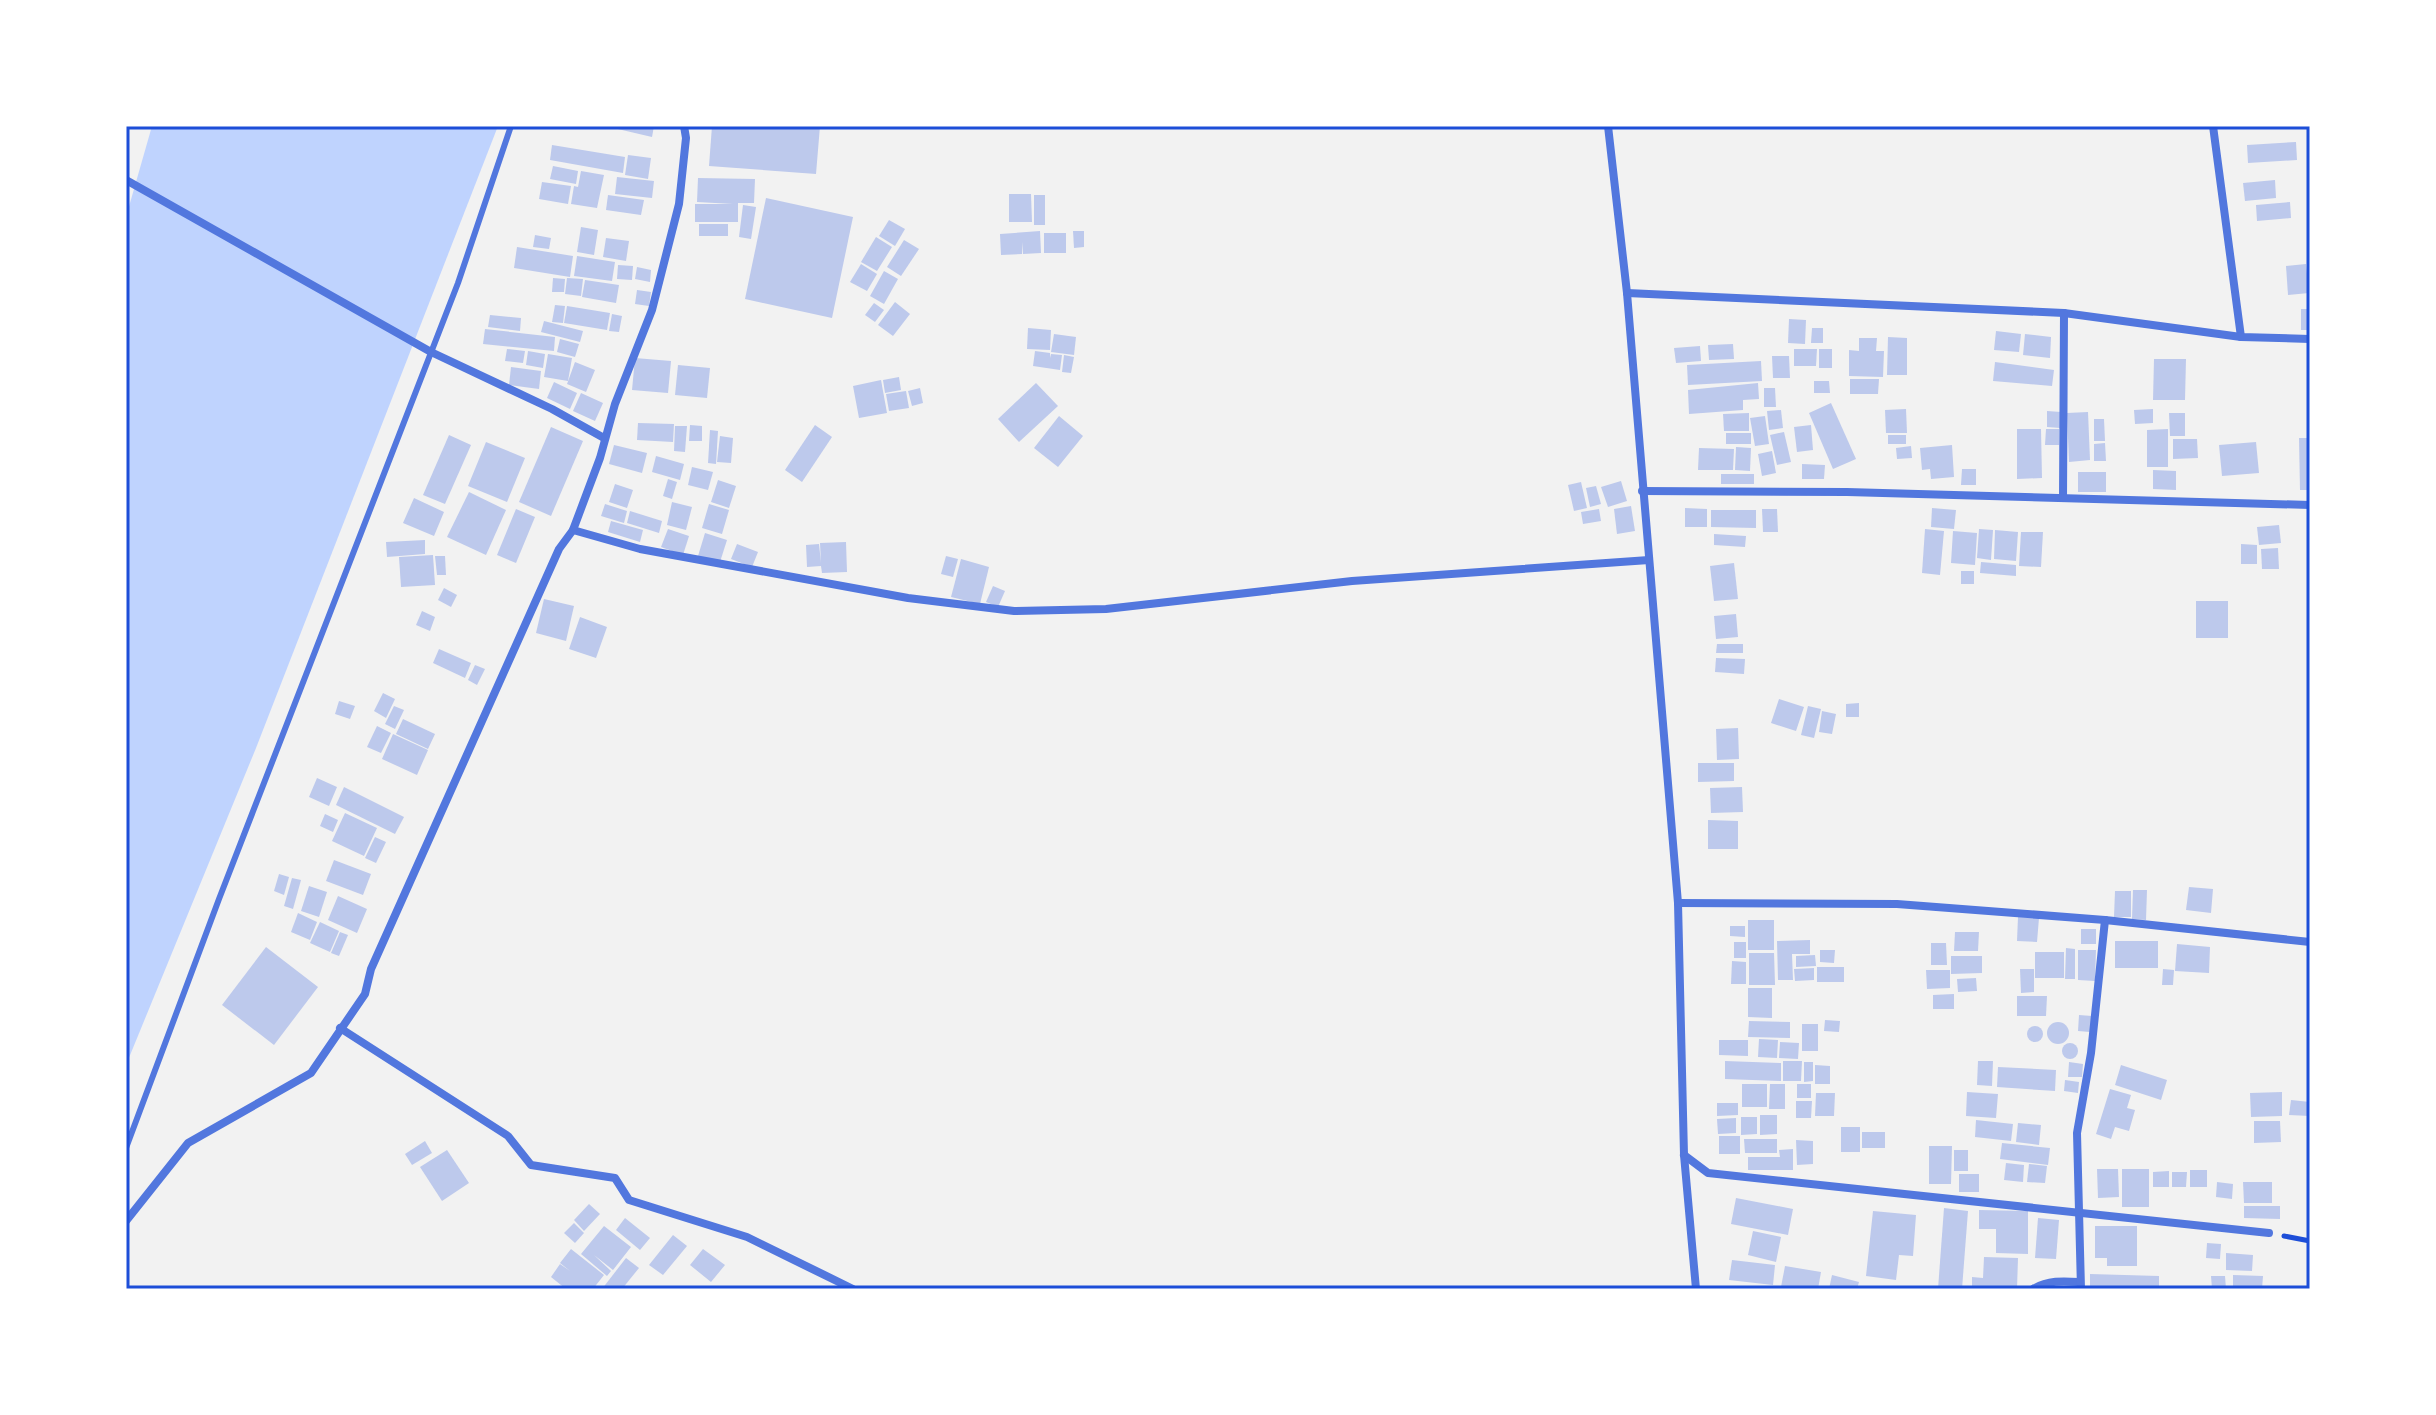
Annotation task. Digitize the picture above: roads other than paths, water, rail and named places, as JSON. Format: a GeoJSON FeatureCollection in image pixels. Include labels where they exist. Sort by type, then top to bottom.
{"type":"FeatureCollection","features":[{"type":"Feature","properties":{"kind":"street"},"geometry":{"type":"LineString","coordinates":[[126,1221],[188,1143],[311,1073],[365,994],[371,969],[552,564],[573,530],[600,458],[604,438],[652,310],[676,219],[684,126]]}},
{"type":"Feature","properties":{"kind":"street"},"geometry":{"type":"LineString","coordinates":[[1608,126],[1627,293],[1678,903],[1684,1155],[1696,1289]]}},
{"type":"Feature","properties":{"kind":"street"},"geometry":{"type":"LineString","coordinates":[[2213,126],[2241,337]]}},
{"type":"Feature","properties":{"kind":"street"},"geometry":{"type":"LineString","coordinates":[[126,180],[431,352],[552,409],[604,438]]}},
{"type":"Feature","properties":{"kind":"street"},"geometry":{"type":"LineString","coordinates":[[1627,293],[2064,313],[2241,337],[2310,339]]}},
{"type":"Feature","properties":{"kind":"street"},"geometry":{"type":"LineString","coordinates":[[2063,498],[2064,313]]}},
{"type":"Feature","properties":{"kind":"street"},"geometry":{"type":"LineString","coordinates":[[1642,491],[1847,492],[2310,505]]}},
{"type":"Feature","properties":{"kind":"street"},"geometry":{"type":"LineString","coordinates":[[573,530],[656,552],[908,598],[1014,611],[1106,609],[1352,581],[1649,560]]}},
{"type":"Feature","properties":{"kind":"street"},"geometry":{"type":"LineString","coordinates":[[1678,903],[1897,904],[2105,920],[2310,942]]}},
{"type":"Feature","properties":{"kind":"street"},"geometry":{"type":"LineString","coordinates":[[2033,1289],[2058,1281],[2080,1285],[2077,1133],[2091,1053],[2105,920]]}},
{"type":"Feature","properties":{"kind":"street"},"geometry":{"type":"LineString","coordinates":[[340,1028],[508,1136],[531,1165],[615,1178],[629,1200],[747,1237],[853,1289]]}},
{"type":"Feature","properties":{"kind":"street"},"geometry":{"type":"LineString","coordinates":[[1684,1155],[1708,1173],[2269,1233]]}},
{"type":"Feature","properties":{"kind":"lane"},"geometry":{"type":"LineString","coordinates":[[126,1148],[458,283],[511,126]]}},
{"type":"Feature","properties":{"kind":"water"},"geometry":{"type":"Polygon","coordinates":[[[152,126],[498,126],[256,748],[126,1065],[126,217],[152,126]]]}}]}
